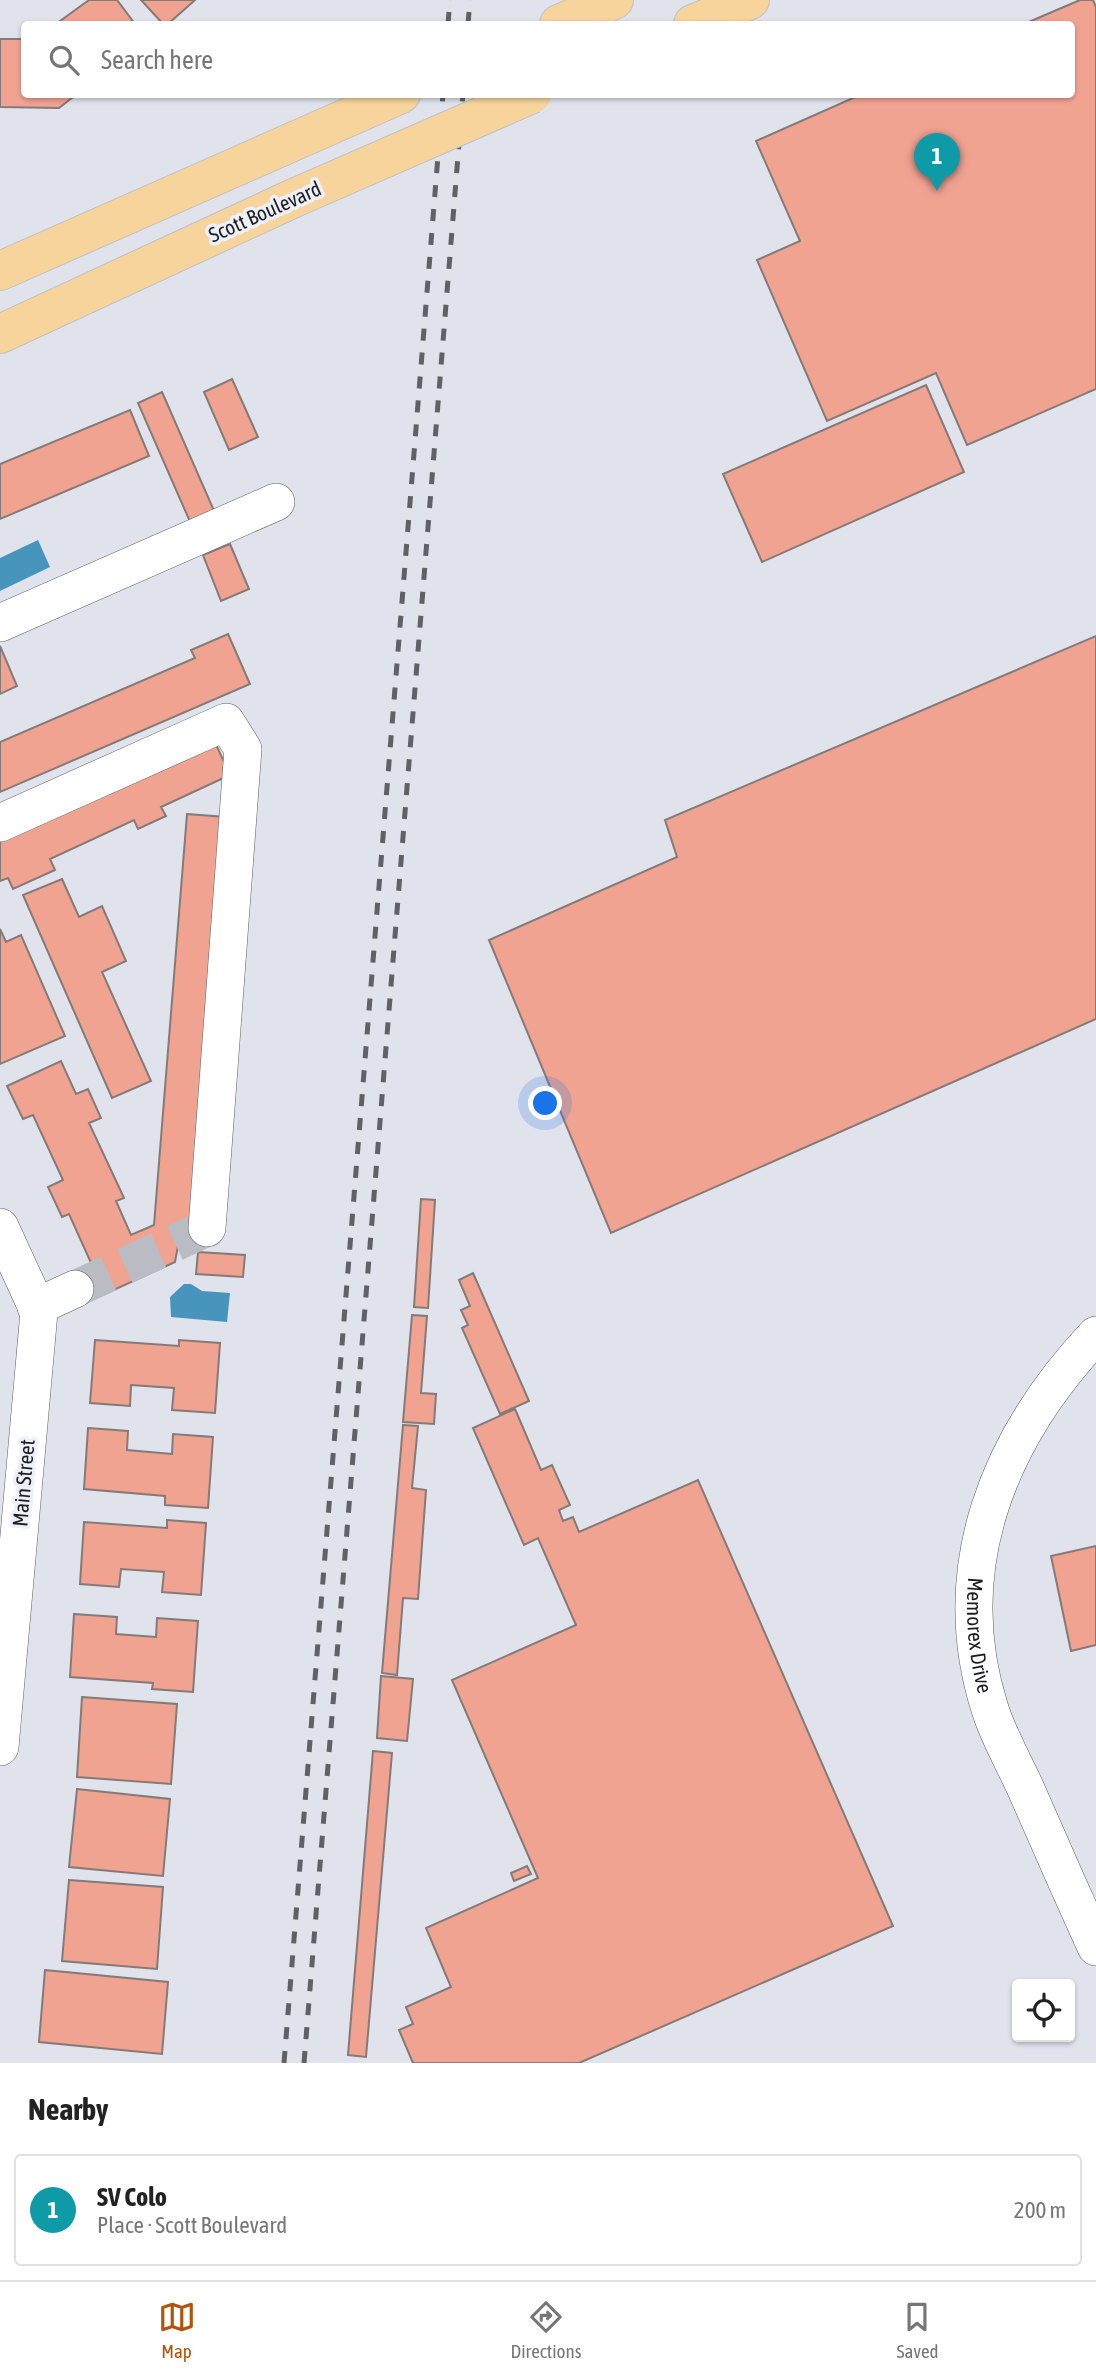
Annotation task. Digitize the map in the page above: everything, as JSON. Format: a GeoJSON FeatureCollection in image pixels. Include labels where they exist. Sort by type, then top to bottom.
{"type":"FeatureCollection","features":[{"type":"Feature","properties":{"kind":"main road"},"geometry":{"type":"LineString","coordinates":[[700,21],[750,0]]}},
{"type":"Feature","properties":{"kind":"main road"},"geometry":{"type":"LineString","coordinates":[[566,21],[609,2]]}},
{"type":"Feature","properties":{"kind":"main road"},"geometry":{"type":"LineString","coordinates":[[0,271],[392,98]]}},
{"type":"Feature","properties":{"kind":"main road","name":"Scott Boulevard"},"geometry":{"type":"LineString","coordinates":[[0,334],[294,198],[523,98]]}},
{"type":"Feature","properties":{"kind":"street"},"geometry":{"type":"LineString","coordinates":[[0,623],[276,502]]}},
{"type":"Feature","properties":{"kind":"street"},"geometry":{"type":"LineString","coordinates":[[0,823],[226,722],[243,749],[207,1228]]}},
{"type":"Feature","properties":{"kind":"street","name":"Main Street"},"geometry":{"type":"LineString","coordinates":[[0,1227],[39,1312],[15,1413],[0,1747]]}},
{"type":"Feature","properties":{"kind":"street"},"geometry":{"type":"LineString","coordinates":[[36,1307],[75,1289]]}},
{"type":"Feature","properties":{"kind":"street","name":"Memorex Drive"},"geometry":{"type":"LineString","coordinates":[[1096,1335],[1064,1369],[1032,1414],[1009,1455],[993,1495],[973,1586],[978,1645],[990,1709],[1096,1947]]}},
{"type":"Feature","properties":{"kind":"water"},"geometry":{"type":"Polygon","coordinates":[[[38,540],[50,567],[0,591],[0,558],[38,540]]]}},
{"type":"Feature","properties":{"kind":"water"},"geometry":{"type":"Polygon","coordinates":[[[184,1284],[191,1284],[202,1291],[230,1293],[227,1322],[171,1317],[170,1297],[184,1284]]]}},
{"type":"Feature","properties":{"kind":"building"},"geometry":{"type":"Polygon","coordinates":[[[89,0],[117,0],[133,21],[60,21],[89,0]]]}},
{"type":"Feature","properties":{"kind":"building"},"geometry":{"type":"Polygon","coordinates":[[[141,0],[195,0],[171,21],[160,21],[141,0]]]}},
{"type":"Feature","properties":{"kind":"building"},"geometry":{"type":"Polygon","coordinates":[[[1080,0],[1093,0],[1096,7],[1096,389],[967,445],[936,373],[827,421],[757,260],[800,241],[756,141],[853,98],[1075,98],[1075,21],[1031,21],[1080,0]]]}},
{"type":"Feature","properties":{"kind":"building"},"geometry":{"type":"Polygon","coordinates":[[[0,39],[21,39],[21,98],[72,98],[59,108],[0,107],[0,39]]]}},
{"type":"Feature","properties":{"kind":"building"},"geometry":{"type":"Polygon","coordinates":[[[232,379],[258,437],[229,450],[204,392],[232,379]]]}},
{"type":"Feature","properties":{"kind":"building"},"geometry":{"type":"Polygon","coordinates":[[[926,385],[964,472],[762,562],[723,474],[926,385]]]}},
{"type":"Feature","properties":{"kind":"building"},"geometry":{"type":"Polygon","coordinates":[[[162,392],[215,513],[191,524],[138,403],[162,392]]]}},
{"type":"Feature","properties":{"kind":"building"},"geometry":{"type":"Polygon","coordinates":[[[130,410],[149,456],[0,519],[0,464],[130,410]]]}},
{"type":"Feature","properties":{"kind":"building"},"geometry":{"type":"Polygon","coordinates":[[[230,544],[249,589],[221,601],[203,555],[230,544]]]}},
{"type":"Feature","properties":{"kind":"building"},"geometry":{"type":"Polygon","coordinates":[[[228,634],[250,684],[0,792],[0,742],[195,658],[191,650],[228,634]]]}},
{"type":"Feature","properties":{"kind":"building"},"geometry":{"type":"Polygon","coordinates":[[[1096,636],[1096,1019],[611,1233],[489,940],[677,857],[665,820],[1096,636]]]}},
{"type":"Feature","properties":{"kind":"building"},"geometry":{"type":"Polygon","coordinates":[[[0,646],[17,686],[0,694],[0,646]]]}},
{"type":"Feature","properties":{"kind":"building"},"geometry":{"type":"Polygon","coordinates":[[[213,738],[230,775],[161,807],[166,816],[138,829],[134,820],[50,859],[55,870],[13,889],[8,878],[0,881],[0,837],[213,738]]]}},
{"type":"Feature","properties":{"kind":"building"},"geometry":{"type":"Polygon","coordinates":[[[187,814],[226,817],[193,1231],[181,1230],[175,1262],[105,1294],[69,1214],[62,1217],[48,1187],[63,1180],[33,1115],[23,1119],[7,1086],[61,1061],[76,1094],[88,1089],[101,1118],[89,1123],[124,1198],[116,1201],[131,1235],[154,1225],[187,814]]]}},
{"type":"Feature","properties":{"kind":"building"},"geometry":{"type":"Polygon","coordinates":[[[62,879],[79,917],[102,906],[126,961],[102,972],[151,1081],[112,1098],[23,895],[62,879]]]}},
{"type":"Feature","properties":{"kind":"building"},"geometry":{"type":"Polygon","coordinates":[[[0,929],[6,942],[21,935],[65,1036],[0,1064],[0,929]]]}},
{"type":"Feature","properties":{"kind":"building"},"geometry":{"type":"Polygon","coordinates":[[[421,1199],[435,1200],[428,1308],[414,1307],[421,1199]]]}},
{"type":"Feature","properties":{"kind":"building"},"geometry":{"type":"Polygon","coordinates":[[[198,1252],[245,1255],[243,1277],[196,1274],[198,1252]]]}},
{"type":"Feature","properties":{"kind":"building"},"geometry":{"type":"Polygon","coordinates":[[[473,1273],[529,1401],[500,1414],[462,1328],[468,1325],[461,1310],[470,1306],[459,1280],[473,1273]]]}},
{"type":"Feature","properties":{"kind":"building"},"geometry":{"type":"Polygon","coordinates":[[[412,1315],[427,1316],[421,1393],[436,1394],[434,1424],[403,1422],[412,1315]]]}},
{"type":"Feature","properties":{"kind":"building"},"geometry":{"type":"Polygon","coordinates":[[[95,1340],[179,1346],[179,1340],[220,1343],[215,1413],[172,1410],[174,1388],[131,1385],[130,1406],[90,1403],[95,1340]]]}},
{"type":"Feature","properties":{"kind":"building"},"geometry":{"type":"Polygon","coordinates":[[[515,1409],[541,1470],[552,1465],[570,1505],[559,1510],[563,1521],[573,1517],[579,1532],[698,1480],[893,1926],[579,2063],[413,2063],[399,2030],[413,2024],[406,2007],[451,1987],[426,1928],[538,1878],[452,1680],[576,1625],[538,1538],[524,1545],[473,1428],[515,1409]]]}},
{"type":"Feature","properties":{"kind":"building"},"geometry":{"type":"Polygon","coordinates":[[[403,1425],[418,1426],[412,1488],[426,1490],[418,1599],[403,1598],[397,1675],[382,1673],[403,1425]]]}},
{"type":"Feature","properties":{"kind":"building"},"geometry":{"type":"Polygon","coordinates":[[[88,1428],[128,1431],[127,1450],[172,1454],[173,1434],[213,1437],[208,1508],[165,1505],[165,1496],[84,1489],[88,1428]]]}},
{"type":"Feature","properties":{"kind":"building"},"geometry":{"type":"Polygon","coordinates":[[[167,1520],[206,1523],[201,1595],[162,1592],[164,1572],[121,1569],[119,1587],[80,1584],[84,1522],[167,1528],[167,1520]]]}},
{"type":"Feature","properties":{"kind":"building"},"geometry":{"type":"Polygon","coordinates":[[[1096,1546],[1096,1645],[1071,1651],[1051,1556],[1096,1546]]]}},
{"type":"Feature","properties":{"kind":"building"},"geometry":{"type":"Polygon","coordinates":[[[74,1614],[117,1617],[116,1634],[156,1637],[157,1618],[198,1621],[193,1692],[152,1689],[153,1683],[70,1677],[74,1614]]]}},
{"type":"Feature","properties":{"kind":"building"},"geometry":{"type":"Polygon","coordinates":[[[381,1676],[413,1679],[407,1741],[377,1738],[381,1676]]]}},
{"type":"Feature","properties":{"kind":"building"},"geometry":{"type":"Polygon","coordinates":[[[82,1697],[177,1704],[171,1784],[77,1777],[82,1697]]]}},
{"type":"Feature","properties":{"kind":"building"},"geometry":{"type":"Polygon","coordinates":[[[373,1751],[392,1753],[366,2057],[348,2055],[373,1751]]]}},
{"type":"Feature","properties":{"kind":"building"},"geometry":{"type":"Polygon","coordinates":[[[77,1789],[170,1799],[163,1876],[69,1867],[77,1789]]]}},
{"type":"Feature","properties":{"kind":"building"},"geometry":{"type":"Polygon","coordinates":[[[527,1866],[531,1874],[514,1881],[511,1873],[527,1866]]]}},
{"type":"Feature","properties":{"kind":"building"},"geometry":{"type":"Polygon","coordinates":[[[69,1880],[163,1887],[157,1969],[62,1961],[69,1880]]]}},
{"type":"Feature","properties":{"kind":"building"},"geometry":{"type":"Polygon","coordinates":[[[45,1970],[168,1982],[162,2054],[39,2042],[45,1970]]]}},
{"type":"Feature","properties":{"kind":"tunnel"},"geometry":{"type":"LineString","coordinates":[[75,1289],[207,1228]]}},
{"type":"Feature","properties":{"kind":"railway"},"geometry":{"type":"LineString","coordinates":[[448,21],[450,0]]}},
{"type":"Feature","properties":{"kind":"railway"},"geometry":{"type":"LineString","coordinates":[[468,21],[470,0]]}},
{"type":"Feature","properties":{"kind":"railway"},"geometry":{"type":"LineString","coordinates":[[284,2063],[443,98]]}},
{"type":"Feature","properties":{"kind":"railway"},"geometry":{"type":"LineString","coordinates":[[304,2063],[463,98]]}},
{"type":"Feature","properties":{"kind":"place","name":"SV Colo"},"geometry":{"type":"Point","coordinates":[937,191]}}]}
